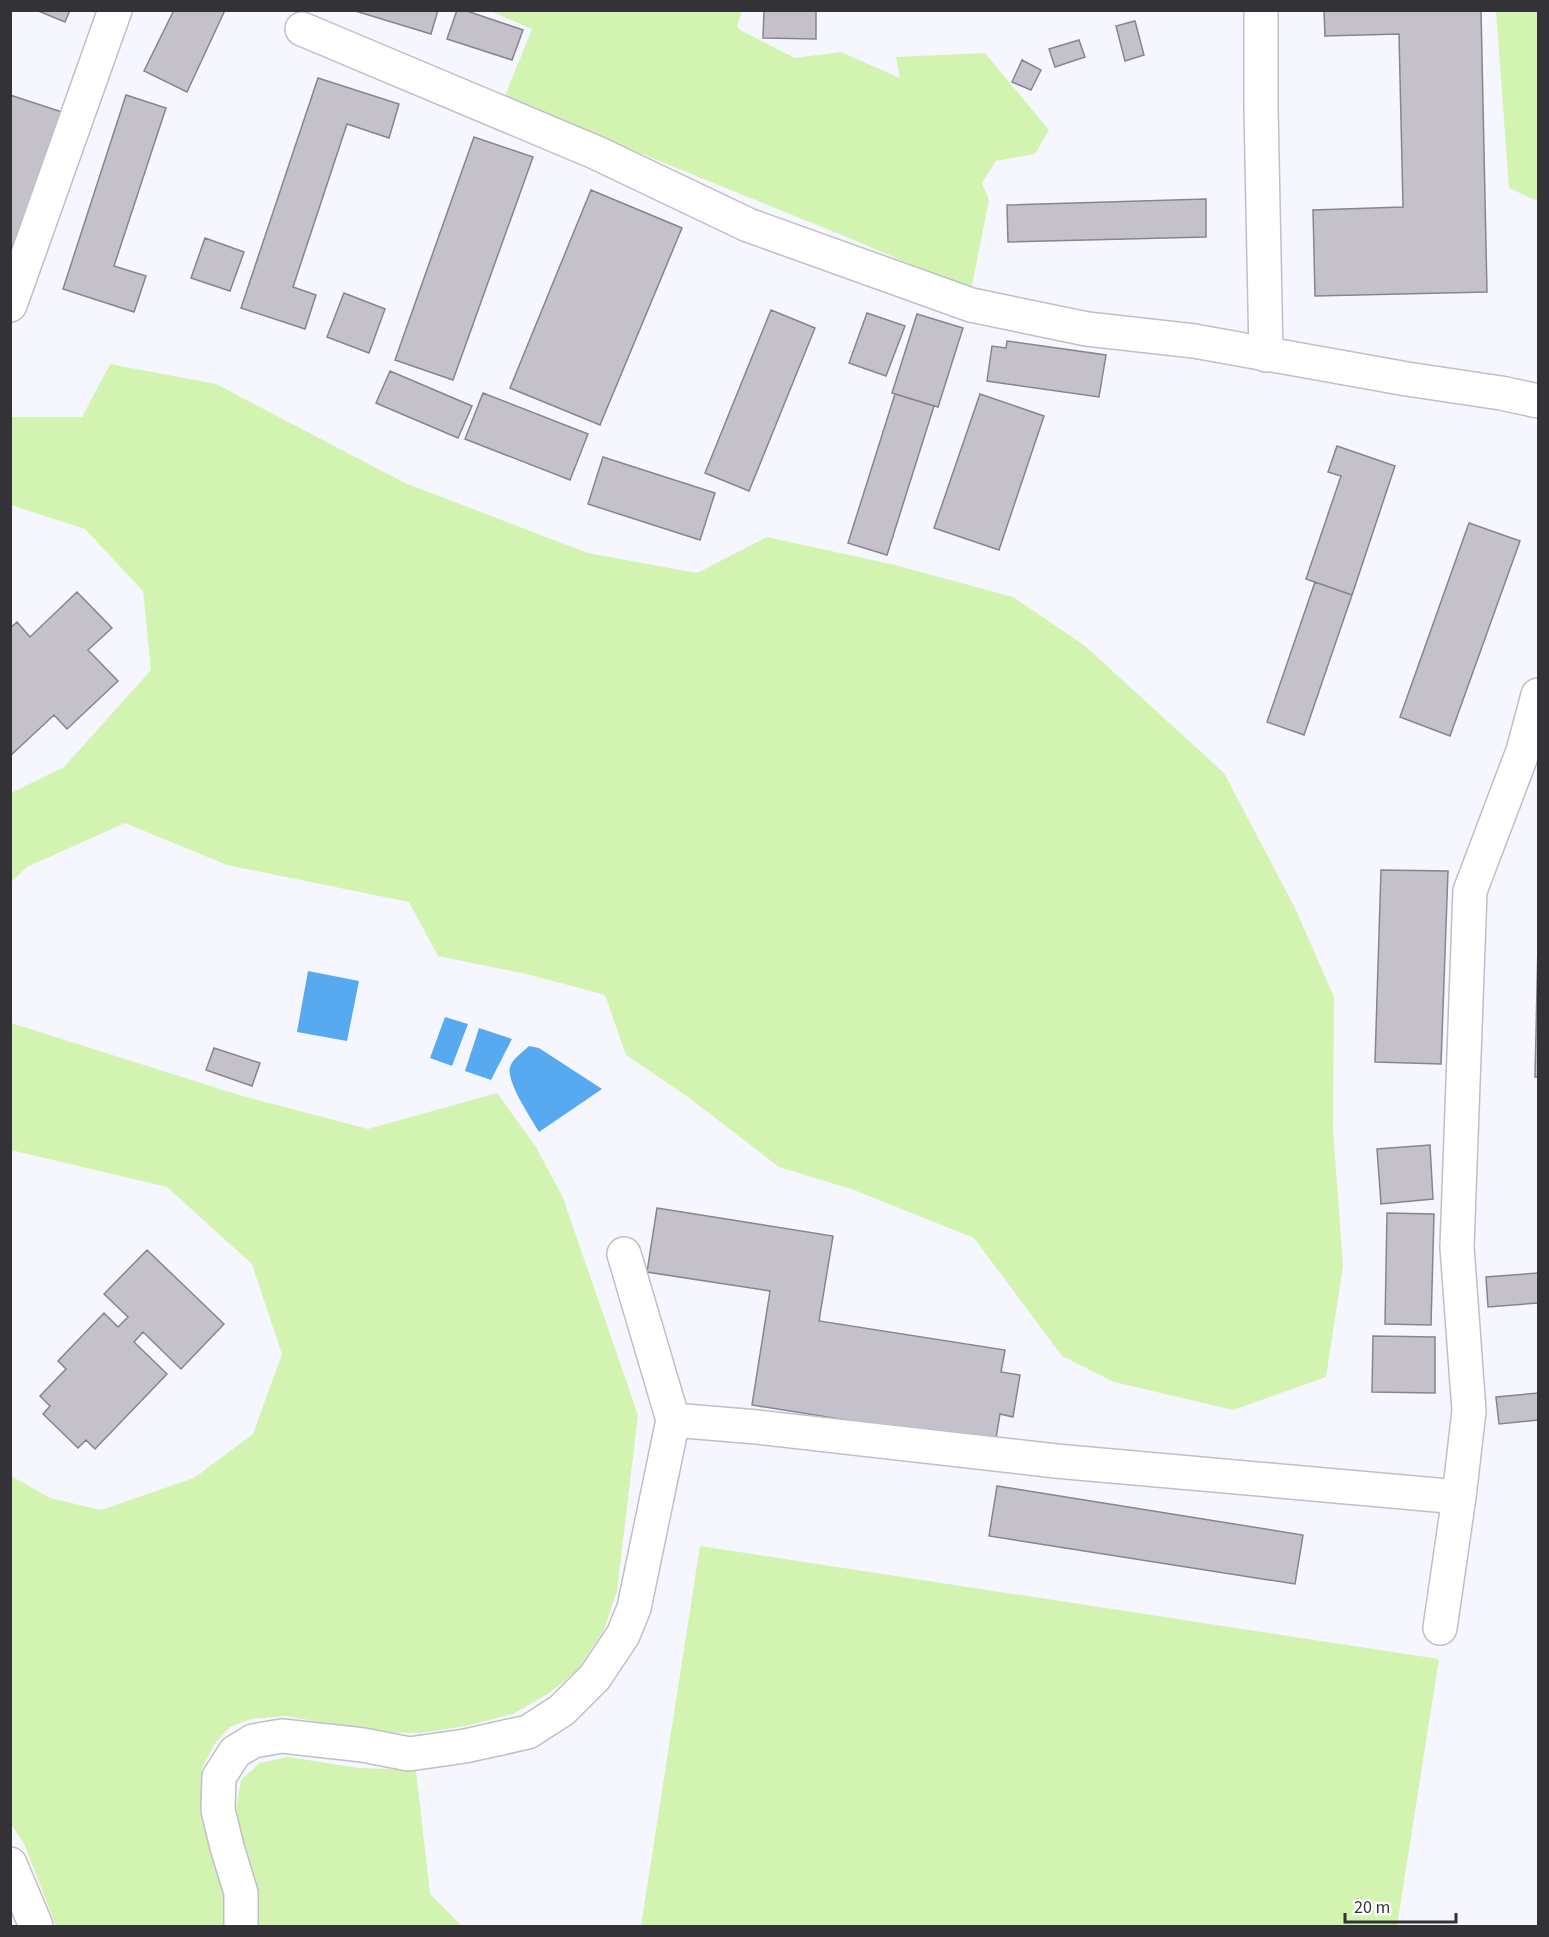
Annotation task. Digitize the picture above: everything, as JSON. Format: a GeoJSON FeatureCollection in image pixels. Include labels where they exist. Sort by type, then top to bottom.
{"type":"FeatureCollection","features":[{"type":"Feature","properties":{"kind":"street"},"geometry":{"type":"LineString","coordinates":[[10,305],[115,10]]}},
{"type":"Feature","properties":{"kind":"street"},"geometry":{"type":"LineString","coordinates":[[1262,10],[1261,108],[1266,355]]}},
{"type":"Feature","properties":{"kind":"street"},"geometry":{"type":"LineString","coordinates":[[302,29],[597,153],[748,225],[971,305],[1087,329],[1194,341],[1407,380],[1501,393],[1539,401]]}},
{"type":"Feature","properties":{"kind":"street"},"geometry":{"type":"LineString","coordinates":[[1440,1628],[1469,1410],[1457,1246],[1470,891],[1523,751],[1539,695]]}},
{"type":"Feature","properties":{"kind":"street"},"geometry":{"type":"LineString","coordinates":[[241,1926],[241,1893],[226,1847],[218,1810],[219,1778],[235,1752],[253,1742],[282,1736],[363,1745],[409,1754],[465,1746],[528,1732],[562,1710],[596,1677],[623,1635],[634,1608],[673,1420],[624,1254]]}},
{"type":"Feature","properties":{"kind":"street"},"geometry":{"type":"LineString","coordinates":[[673,1420],[1068,1462],[1459,1497]]}},
{"type":"Feature","properties":{"kind":"street"},"geometry":{"type":"LineString","coordinates":[[10,1864],[36,1926]]}},
{"type":"Feature","properties":{"kind":"green space"},"geometry":{"type":"Polygon","coordinates":[[[490,11],[742,11],[737,26],[740,30],[795,58],[841,52],[900,78],[896,57],[985,53],[1049,130],[1035,154],[996,161],[982,183],[989,200],[971,290],[504,98],[532,29],[490,11]]]}},
{"type":"Feature","properties":{"kind":"green space"},"geometry":{"type":"Polygon","coordinates":[[[1496,11],[1538,11],[1538,199],[1535,200],[1509,188],[1496,11]]]}},
{"type":"Feature","properties":{"kind":"green space"},"geometry":{"type":"Polygon","coordinates":[[[110,364],[216,384],[405,483],[588,553],[697,573],[767,537],[895,565],[1013,597],[1084,645],[1224,773],[1296,910],[1334,997],[1333,1129],[1343,1266],[1326,1377],[1233,1410],[1114,1382],[1062,1356],[974,1238],[854,1190],[779,1167],[688,1097],[626,1055],[605,995],[531,975],[438,956],[409,902],[227,865],[125,823],[27,867],[11,882],[11,793],[64,767],[151,670],[143,591],[85,529],[11,505],[11,417],[82,417],[110,364]]]}},
{"type":"Feature","properties":{"kind":"green space"},"geometry":{"type":"Polygon","coordinates":[[[11,1023],[239,1095],[368,1129],[497,1093],[536,1147],[563,1198],[638,1415],[617,1591],[604,1630],[577,1671],[549,1693],[513,1714],[466,1726],[421,1733],[374,1732],[286,1716],[251,1719],[230,1727],[216,1742],[202,1768],[204,1813],[223,1874],[226,1926],[56,1926],[24,1844],[11,1824],[11,1476],[50,1498],[101,1510],[194,1478],[253,1434],[282,1354],[252,1264],[167,1187],[11,1150],[11,1023]]]}},
{"type":"Feature","properties":{"kind":"green space"},"geometry":{"type":"Polygon","coordinates":[[[700,1546],[1439,1659],[1397,1926],[641,1926],[700,1546]]]}},
{"type":"Feature","properties":{"kind":"green space"},"geometry":{"type":"Polygon","coordinates":[[[288,1757],[360,1768],[416,1770],[430,1894],[462,1926],[257,1926],[255,1896],[236,1811],[241,1780],[260,1763],[288,1757]]]}},
{"type":"Feature","properties":{"kind":"water"},"geometry":{"type":"Polygon","coordinates":[[[308,971],[359,981],[347,1041],[297,1032],[308,971]]]}},
{"type":"Feature","properties":{"kind":"water"},"geometry":{"type":"Polygon","coordinates":[[[445,1017],[468,1024],[452,1066],[430,1058],[445,1017]]]}},
{"type":"Feature","properties":{"kind":"water"},"geometry":{"type":"Polygon","coordinates":[[[479,1028],[512,1039],[491,1080],[465,1071],[479,1028]]]}},
{"type":"Feature","properties":{"kind":"water"},"geometry":{"type":"Polygon","coordinates":[[[529,1046],[539,1048],[602,1089],[539,1132],[520,1100],[510,1074],[513,1061],[529,1046]]]}},
{"type":"Feature","properties":{"kind":"building"},"geometry":{"type":"Polygon","coordinates":[[[36,10],[70,10],[65,22],[36,10]]]}},
{"type":"Feature","properties":{"kind":"building"},"geometry":{"type":"Polygon","coordinates":[[[174,10],[225,10],[187,92],[144,71],[174,10]]]}},
{"type":"Feature","properties":{"kind":"building"},"geometry":{"type":"Polygon","coordinates":[[[352,10],[438,10],[431,34],[352,10]]]}},
{"type":"Feature","properties":{"kind":"building"},"geometry":{"type":"Polygon","coordinates":[[[457,10],[464,10],[523,30],[512,60],[447,39],[457,10]]]}},
{"type":"Feature","properties":{"kind":"building"},"geometry":{"type":"Polygon","coordinates":[[[764,10],[816,10],[816,39],[763,38],[764,10]]]}},
{"type":"Feature","properties":{"kind":"building"},"geometry":{"type":"Polygon","coordinates":[[[1324,10],[1481,10],[1487,292],[1315,296],[1313,210],[1403,207],[1399,34],[1325,36],[1324,10]]]}},
{"type":"Feature","properties":{"kind":"building"},"geometry":{"type":"Polygon","coordinates":[[[1135,21],[1144,55],[1125,61],[1116,26],[1135,21]]]}},
{"type":"Feature","properties":{"kind":"building"},"geometry":{"type":"Polygon","coordinates":[[[1079,40],[1085,57],[1055,67],[1049,49],[1079,40]]]}},
{"type":"Feature","properties":{"kind":"building"},"geometry":{"type":"Polygon","coordinates":[[[1022,60],[1041,70],[1031,90],[1012,82],[1022,60]]]}},
{"type":"Feature","properties":{"kind":"building"},"geometry":{"type":"Polygon","coordinates":[[[318,78],[399,104],[389,138],[347,124],[293,287],[316,295],[305,329],[241,308],[318,78]]]}},
{"type":"Feature","properties":{"kind":"building"},"geometry":{"type":"Polygon","coordinates":[[[10,95],[65,113],[10,273],[10,95]]]}},
{"type":"Feature","properties":{"kind":"building"},"geometry":{"type":"Polygon","coordinates":[[[126,95],[166,108],[114,266],[146,276],[134,312],[63,289],[126,95]]]}},
{"type":"Feature","properties":{"kind":"building"},"geometry":{"type":"Polygon","coordinates":[[[474,137],[533,157],[453,380],[395,360],[474,137]]]}},
{"type":"Feature","properties":{"kind":"building"},"geometry":{"type":"Polygon","coordinates":[[[591,190],[682,228],[600,425],[510,388],[591,190]]]}},
{"type":"Feature","properties":{"kind":"building"},"geometry":{"type":"Polygon","coordinates":[[[1206,199],[1206,237],[1008,242],[1007,205],[1206,199]]]}},
{"type":"Feature","properties":{"kind":"building"},"geometry":{"type":"Polygon","coordinates":[[[205,238],[244,252],[230,291],[191,278],[205,238]]]}},
{"type":"Feature","properties":{"kind":"building"},"geometry":{"type":"Polygon","coordinates":[[[344,293],[385,309],[369,353],[327,337],[344,293]]]}},
{"type":"Feature","properties":{"kind":"building"},"geometry":{"type":"Polygon","coordinates":[[[771,310],[815,328],[749,491],[705,473],[771,310]]]}},
{"type":"Feature","properties":{"kind":"building"},"geometry":{"type":"Polygon","coordinates":[[[867,313],[905,326],[886,376],[849,363],[867,313]]]}},
{"type":"Feature","properties":{"kind":"building"},"geometry":{"type":"Polygon","coordinates":[[[917,314],[963,328],[938,407],[892,393],[917,314]]]}},
{"type":"Feature","properties":{"kind":"building"},"geometry":{"type":"Polygon","coordinates":[[[1007,341],[1106,355],[1099,397],[987,381],[992,346],[1006,348],[1007,341]]]}},
{"type":"Feature","properties":{"kind":"building"},"geometry":{"type":"Polygon","coordinates":[[[390,371],[472,406],[458,438],[376,403],[390,371]]]}},
{"type":"Feature","properties":{"kind":"building"},"geometry":{"type":"Polygon","coordinates":[[[483,393],[588,434],[570,480],[465,439],[483,393]]]}},
{"type":"Feature","properties":{"kind":"building"},"geometry":{"type":"Polygon","coordinates":[[[895,394],[934,406],[887,555],[848,543],[895,394]]]}},
{"type":"Feature","properties":{"kind":"building"},"geometry":{"type":"Polygon","coordinates":[[[980,394],[1044,416],[999,550],[934,528],[980,394]]]}},
{"type":"Feature","properties":{"kind":"building"},"geometry":{"type":"Polygon","coordinates":[[[1337,446],[1395,466],[1352,595],[1306,579],[1341,476],[1328,472],[1337,446]]]}},
{"type":"Feature","properties":{"kind":"building"},"geometry":{"type":"Polygon","coordinates":[[[603,457],[715,493],[700,540],[588,504],[603,457]]]}},
{"type":"Feature","properties":{"kind":"building"},"geometry":{"type":"Polygon","coordinates":[[[1469,523],[1520,541],[1450,736],[1400,717],[1469,523]]]}},
{"type":"Feature","properties":{"kind":"building"},"geometry":{"type":"Polygon","coordinates":[[[1315,582],[1352,595],[1304,735],[1267,722],[1315,582]]]}},
{"type":"Feature","properties":{"kind":"building"},"geometry":{"type":"Polygon","coordinates":[[[77,592],[112,628],[88,650],[118,681],[67,729],[54,715],[10,756],[10,628],[17,622],[30,637],[77,592]]]}},
{"type":"Feature","properties":{"kind":"building"},"geometry":{"type":"Polygon","coordinates":[[[1381,870],[1448,871],[1441,1064],[1375,1062],[1381,870]]]}},
{"type":"Feature","properties":{"kind":"building"},"geometry":{"type":"Polygon","coordinates":[[[1538,943],[1538,1077],[1535,1077],[1538,943]]]}},
{"type":"Feature","properties":{"kind":"building"},"geometry":{"type":"Polygon","coordinates":[[[214,1048],[260,1063],[252,1086],[206,1070],[214,1048]]]}},
{"type":"Feature","properties":{"kind":"building"},"geometry":{"type":"Polygon","coordinates":[[[1430,1145],[1433,1199],[1381,1204],[1377,1149],[1430,1145]]]}},
{"type":"Feature","properties":{"kind":"building"},"geometry":{"type":"Polygon","coordinates":[[[657,1208],[833,1236],[819,1321],[1005,1350],[1001,1372],[1020,1375],[1013,1417],[1000,1414],[995,1444],[752,1405],[770,1291],[647,1272],[657,1208]]]}},
{"type":"Feature","properties":{"kind":"building"},"geometry":{"type":"Polygon","coordinates":[[[1387,1213],[1434,1214],[1431,1325],[1385,1324],[1387,1213]]]}},
{"type":"Feature","properties":{"kind":"building"},"geometry":{"type":"Polygon","coordinates":[[[147,1250],[224,1324],[181,1369],[143,1332],[134,1342],[167,1374],[95,1449],[86,1440],[78,1448],[43,1414],[50,1406],[40,1396],[66,1369],[58,1361],[104,1313],[118,1327],[128,1317],[104,1294],[147,1250]]]}},
{"type":"Feature","properties":{"kind":"building"},"geometry":{"type":"Polygon","coordinates":[[[1538,1273],[1538,1303],[1488,1307],[1486,1277],[1538,1273]]]}},
{"type":"Feature","properties":{"kind":"building"},"geometry":{"type":"Polygon","coordinates":[[[1373,1336],[1435,1337],[1435,1393],[1372,1392],[1373,1336]]]}},
{"type":"Feature","properties":{"kind":"building"},"geometry":{"type":"Polygon","coordinates":[[[1538,1393],[1538,1420],[1499,1424],[1496,1397],[1538,1393]]]}},
{"type":"Feature","properties":{"kind":"building"},"geometry":{"type":"Polygon","coordinates":[[[997,1486],[1303,1535],[1295,1584],[989,1536],[997,1486]]]}}]}
